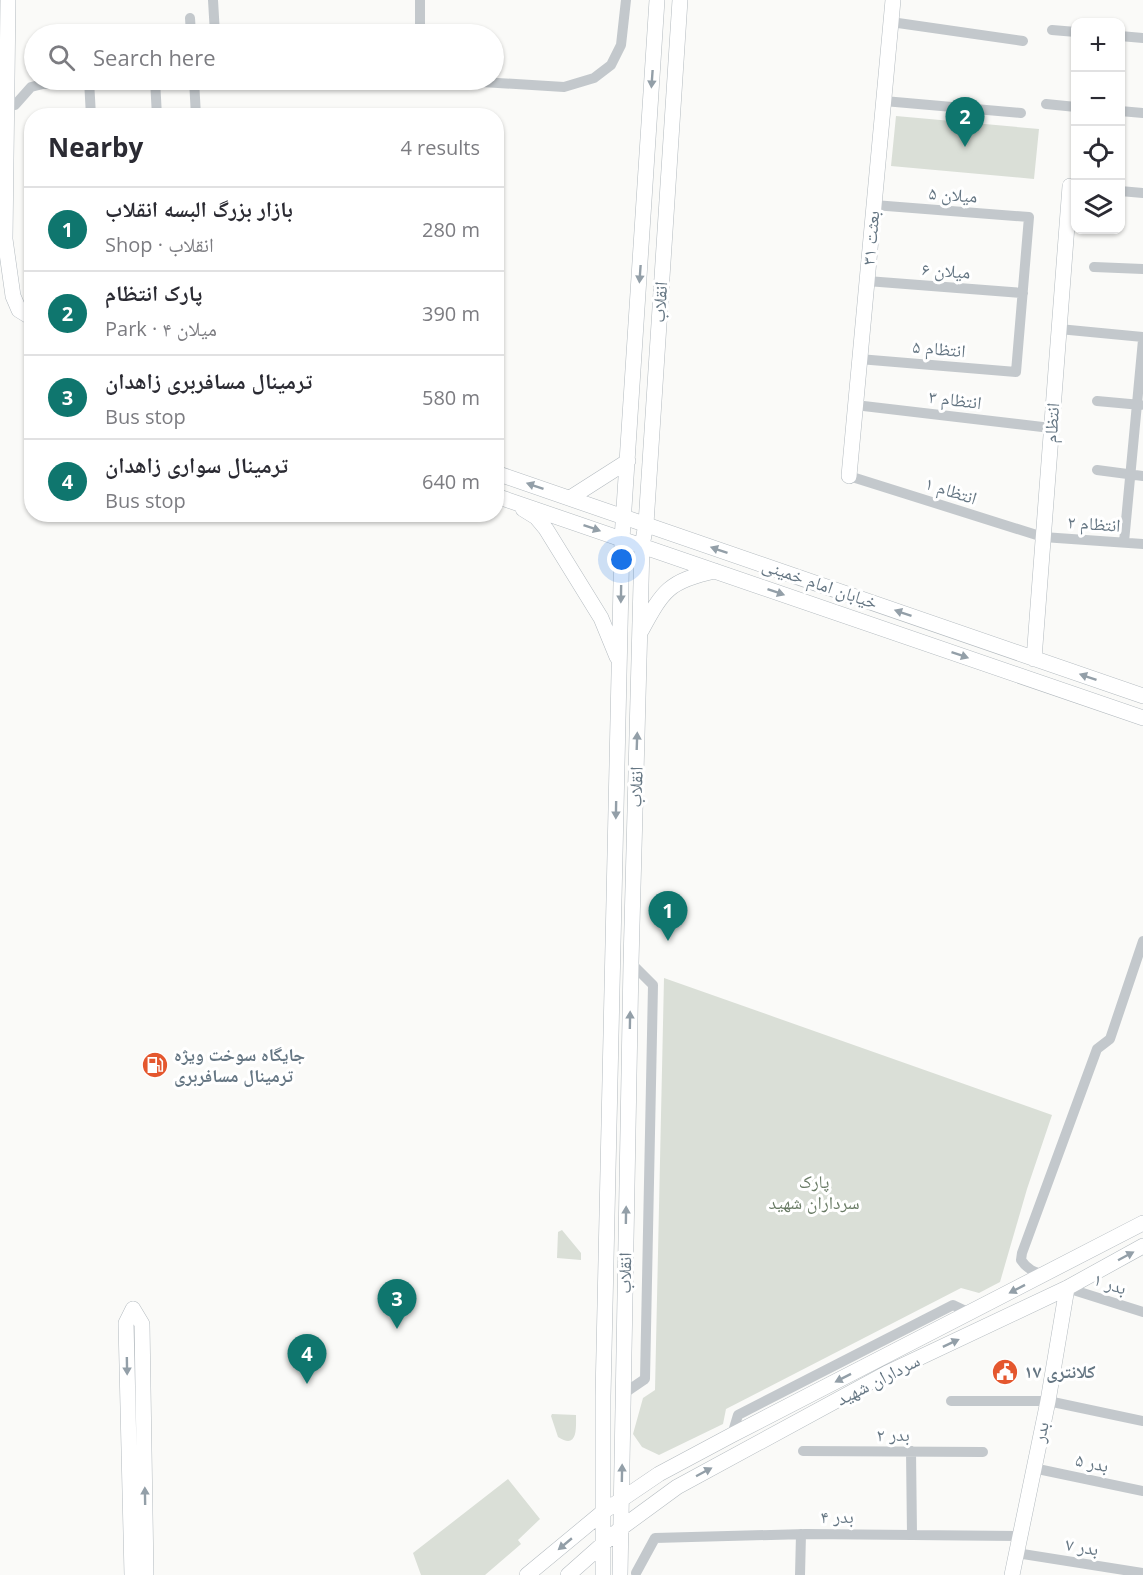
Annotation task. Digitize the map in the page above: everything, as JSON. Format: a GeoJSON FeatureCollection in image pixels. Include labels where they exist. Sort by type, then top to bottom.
{"type":"FeatureCollection","features":[{"type":"Feature","properties":{"kind":"main road"},"geometry":{"type":"LineString","coordinates":[[8,0],[5,239],[13,296],[20,310],[24,313]]}},
{"type":"Feature","properties":{"kind":"main road"},"geometry":{"type":"LineString","coordinates":[[11,276],[16,0]]}},
{"type":"Feature","properties":{"kind":"main road","name":"انقلاب"},"geometry":{"type":"LineString","coordinates":[[603,1575],[603,1386],[622,539],[657,0]]}},
{"type":"Feature","properties":{"kind":"main road","name":"انقلاب"},"geometry":{"type":"LineString","coordinates":[[631,1574],[621,1552],[621,1528],[631,963],[642,546],[646,524],[680,0]]}},
{"type":"Feature","properties":{"kind":"main road","name":"بعثت ۳۱"},"geometry":{"type":"LineString","coordinates":[[849,476],[893,0]]}},
{"type":"Feature","properties":{"kind":"main road"},"geometry":{"type":"LineString","coordinates":[[654,47],[677,49]]}},
{"type":"Feature","properties":{"kind":"main road","name":"انتظام"},"geometry":{"type":"LineString","coordinates":[[1034,659],[1071,197]]}},
{"type":"Feature","properties":{"kind":"main road"},"geometry":{"type":"LineString","coordinates":[[570,498],[628,461]]}},
{"type":"Feature","properties":{"kind":"main road","name":"خیابان امام خمینی"},"geometry":{"type":"LineString","coordinates":[[504,476],[1143,696]]}},
{"type":"Feature","properties":{"kind":"main road"},"geometry":{"type":"LineString","coordinates":[[627,481],[648,483]]}},
{"type":"Feature","properties":{"kind":"main road"},"geometry":{"type":"LineString","coordinates":[[504,498],[536,517],[546,529],[601,618],[620,665]]}},
{"type":"Feature","properties":{"kind":"main road","name":"خیابان امام خمینی"},"geometry":{"type":"LineString","coordinates":[[504,498],[1143,718]]}},
{"type":"Feature","properties":{"kind":"main road"},"geometry":{"type":"LineString","coordinates":[[640,634],[657,601],[671,586],[688,576],[715,571]]}},
{"type":"Feature","properties":{"kind":"main road","name":"سرداران شهید"},"geometry":{"type":"LineString","coordinates":[[527,1575],[603,1512],[658,1474],[1143,1223]]}},
{"type":"Feature","properties":{"kind":"main road","name":"سرداران شهید"},"geometry":{"type":"LineString","coordinates":[[568,1575],[621,1528],[677,1487],[866,1384],[1067,1287],[1143,1246]]}},
{"type":"Feature","properties":{"kind":"main road","name":"بدر"},"geometry":{"type":"LineString","coordinates":[[1012,1575],[1048,1401],[1067,1287]]}},
{"type":"Feature","properties":{"kind":"main road"},"geometry":{"type":"LineString","coordinates":[[136,1424],[142,1324],[133,1309],[126,1323],[136,1424],[138,1521],[146,1575]]}},
{"type":"Feature","properties":{"kind":"main road"},"geometry":{"type":"LineString","coordinates":[[132,1575],[138,1521]]}},
{"type":"Feature","properties":{"kind":"street"},"geometry":{"type":"LineString","coordinates":[[213,0],[214,24]]}},
{"type":"Feature","properties":{"kind":"street"},"geometry":{"type":"LineString","coordinates":[[420,0],[420,24]]}},
{"type":"Feature","properties":{"kind":"street"},"geometry":{"type":"LineString","coordinates":[[504,83],[564,87],[594,78],[611,65],[621,45],[626,0]]}},
{"type":"Feature","properties":{"kind":"street"},"geometry":{"type":"LineString","coordinates":[[190,18],[190,24]]}},
{"type":"Feature","properties":{"kind":"street"},"geometry":{"type":"LineString","coordinates":[[891,22],[1023,41]]}},
{"type":"Feature","properties":{"kind":"street"},"geometry":{"type":"LineString","coordinates":[[1052,30],[1071,32]]}},
{"type":"Feature","properties":{"kind":"street"},"geometry":{"type":"LineString","coordinates":[[1125,36],[1143,38]]}},
{"type":"Feature","properties":{"kind":"street"},"geometry":{"type":"LineString","coordinates":[[15,105],[28,90]]}},
{"type":"Feature","properties":{"kind":"street"},"geometry":{"type":"LineString","coordinates":[[89,90],[90,108]]}},
{"type":"Feature","properties":{"kind":"street"},"geometry":{"type":"LineString","coordinates":[[156,90],[157,108]]}},
{"type":"Feature","properties":{"kind":"street"},"geometry":{"type":"LineString","coordinates":[[195,90],[196,108]]}},
{"type":"Feature","properties":{"kind":"street"},"geometry":{"type":"LineString","coordinates":[[884,101],[1021,113]]}},
{"type":"Feature","properties":{"kind":"street"},"geometry":{"type":"LineString","coordinates":[[1046,104],[1071,106]]}},
{"type":"Feature","properties":{"kind":"street"},"geometry":{"type":"LineString","coordinates":[[1125,111],[1143,113]]}},
{"type":"Feature","properties":{"kind":"street"},"geometry":{"type":"LineString","coordinates":[[1125,191],[1143,193]]}},
{"type":"Feature","properties":{"kind":"street","name":"میلان ۵"},"geometry":{"type":"LineString","coordinates":[[874,205],[1029,217],[1023,293]]}},
{"type":"Feature","properties":{"kind":"street"},"geometry":{"type":"LineString","coordinates":[[1094,267],[1143,269]]}},
{"type":"Feature","properties":{"kind":"street","name":"میلان ۶"},"geometry":{"type":"LineString","coordinates":[[867,281],[1023,293]]}},
{"type":"Feature","properties":{"kind":"street","name":"انتظام ۵"},"geometry":{"type":"LineString","coordinates":[[859,359],[1016,372],[1023,293]]}},
{"type":"Feature","properties":{"kind":"street"},"geometry":{"type":"LineString","coordinates":[[1059,329],[1143,339],[1140,405],[1130,474],[1124,542]]}},
{"type":"Feature","properties":{"kind":"street"},"geometry":{"type":"LineString","coordinates":[[1097,401],[1140,405]]}},
{"type":"Feature","properties":{"kind":"street","name":"انتظام ۳"},"geometry":{"type":"LineString","coordinates":[[855,405],[1051,428]]}},
{"type":"Feature","properties":{"kind":"street"},"geometry":{"type":"LineString","coordinates":[[1097,470],[1143,476]]}},
{"type":"Feature","properties":{"kind":"street","name":"انتظام ۱"},"geometry":{"type":"LineString","coordinates":[[849,476],[1043,537]]}},
{"type":"Feature","properties":{"kind":"street","name":"انتظام ۲"},"geometry":{"type":"LineString","coordinates":[[1043,537],[1143,544]]}},
{"type":"Feature","properties":{"kind":"street"},"geometry":{"type":"LineString","coordinates":[[1046,1274],[1034,1272],[1025,1266],[1021,1260],[1022,1253],[1097,1049],[1110,1039],[1143,941]]}},
{"type":"Feature","properties":{"kind":"street"},"geometry":{"type":"LineString","coordinates":[[623,1394],[645,1379],[653,985],[631,963]]}},
{"type":"Feature","properties":{"kind":"street","name":"بدر ۱"},"geometry":{"type":"LineString","coordinates":[[1067,1287],[1143,1312]]}},
{"type":"Feature","properties":{"kind":"street"},"geometry":{"type":"LineString","coordinates":[[951,1401],[1048,1401],[1143,1421]]}},
{"type":"Feature","properties":{"kind":"street","name":"بدر ۲"},"geometry":{"type":"LineString","coordinates":[[803,1451],[983,1452]]}},
{"type":"Feature","properties":{"kind":"street"},"geometry":{"type":"LineString","coordinates":[[911,1451],[912,1534]]}},
{"type":"Feature","properties":{"kind":"street","name":"بدر ۵"},"geometry":{"type":"LineString","coordinates":[[1033,1468],[1143,1491]]}},
{"type":"Feature","properties":{"kind":"street"},"geometry":{"type":"LineString","coordinates":[[800,1575],[801,1534]]}},
{"type":"Feature","properties":{"kind":"street","name":"بدر ۴"},"geometry":{"type":"LineString","coordinates":[[631,1574],[655,1538],[801,1534],[1019,1536]]}},
{"type":"Feature","properties":{"kind":"street","name":"بدر ۷"},"geometry":{"type":"LineString","coordinates":[[1016,1553],[1143,1573]]}},
{"type":"Feature","properties":{"kind":"green space"},"geometry":{"type":"Polygon","coordinates":[[[896,116],[1039,129],[1034,179],[891,166],[896,116]]]}},
{"type":"Feature","properties":{"kind":"green space","name":"پارک سرداران شهید"},"geometry":{"type":"Polygon","coordinates":[[[664,978],[1052,1115],[1027,1189],[1000,1282],[979,1293],[961,1288],[726,1409],[723,1424],[659,1455],[642,1447],[633,1434],[643,1398],[655,1390],[664,978]]]}},
{"type":"Feature","properties":{"kind":"green space"},"geometry":{"type":"Polygon","coordinates":[[[562,1230],[581,1253],[581,1260],[557,1258],[558,1232],[562,1230]]]}},
{"type":"Feature","properties":{"kind":"green space"},"geometry":{"type":"Polygon","coordinates":[[[552,1414],[576,1415],[576,1431],[572,1439],[569,1441],[558,1437],[552,1414]]]}},
{"type":"Feature","properties":{"kind":"green space"},"geometry":{"type":"Polygon","coordinates":[[[508,1479],[540,1519],[518,1540],[521,1544],[485,1575],[421,1575],[413,1553],[508,1479]]]}},
{"type":"Feature","properties":{"kind":"place","name":"پارک انتظام"},"geometry":{"type":"Point","coordinates":[965,147]}},
{"type":"Feature","properties":{"kind":"place","name":"بازار بزرگ البسه انقلاب"},"geometry":{"type":"Point","coordinates":[668,941]}},
{"type":"Feature","properties":{"kind":"place","name":"جایگاه سوخت ویژه ترمینال مسافربری"},"geometry":{"type":"Point","coordinates":[155,1065]}},
{"type":"Feature","properties":{"kind":"place","name":"ترمینال مسافربری زاهدان"},"geometry":{"type":"Point","coordinates":[397,1329]}},
{"type":"Feature","properties":{"kind":"place","name":"کلانتری ۱۷"},"geometry":{"type":"Point","coordinates":[1005,1372]}},
{"type":"Feature","properties":{"kind":"place","name":"ترمینال سواری زاهدان"},"geometry":{"type":"Point","coordinates":[307,1384]}}]}
